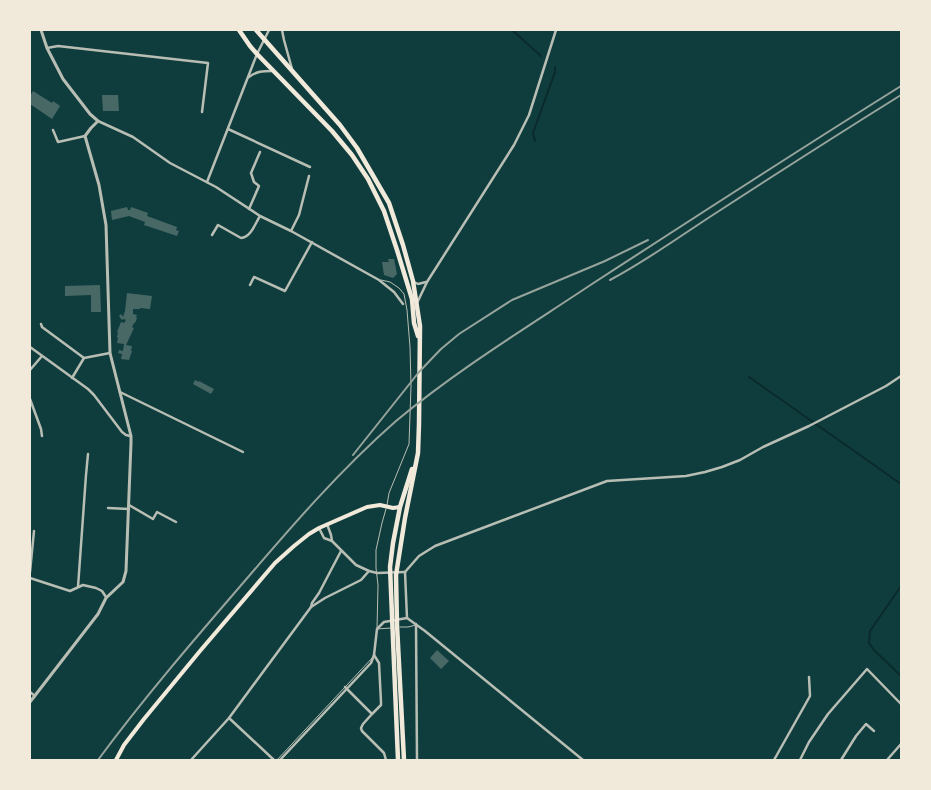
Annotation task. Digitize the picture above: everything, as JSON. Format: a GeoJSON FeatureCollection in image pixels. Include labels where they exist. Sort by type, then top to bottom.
{"type":"FeatureCollection","features":[{"type":"Feature","properties":{"kind":"main road"},"geometry":{"type":"LineString","coordinates":[[239,30],[257,54],[332,131],[352,155],[368,179],[384,211],[397,250],[412,299],[414,323],[419,342]]}},
{"type":"Feature","properties":{"kind":"main road"},"geometry":{"type":"LineString","coordinates":[[256,30],[358,148],[389,203],[413,281],[420,326],[420,424],[418,453],[396,575],[395,640],[398,760]]}},
{"type":"Feature","properties":{"kind":"main road"},"geometry":{"type":"LineString","coordinates":[[404,760],[390,567],[392,543],[402,497],[418,453]]}},
{"type":"Feature","properties":{"kind":"main road"},"geometry":{"type":"LineString","coordinates":[[116,760],[124,745],[144,719],[275,563],[296,544],[319,528],[367,507],[380,505],[393,508],[408,503]]}},
{"type":"Feature","properties":{"kind":"street"},"geometry":{"type":"LineString","coordinates":[[41,30],[47,48],[63,79],[90,114],[98,121],[124,132],[170,163],[207,182],[260,216],[312,242],[379,280],[404,303]]}},
{"type":"Feature","properties":{"kind":"street"},"geometry":{"type":"LineString","coordinates":[[207,182],[257,54],[269,30]]}},
{"type":"Feature","properties":{"kind":"street"},"geometry":{"type":"LineString","coordinates":[[282,30],[294,73]]}},
{"type":"Feature","properties":{"kind":"street"},"geometry":{"type":"LineString","coordinates":[[417,303],[427,282],[514,145],[529,115],[556,30]]}},
{"type":"Feature","properties":{"kind":"street"},"geometry":{"type":"LineString","coordinates":[[47,48],[58,46],[208,63],[202,112]]}},
{"type":"Feature","properties":{"kind":"street"},"geometry":{"type":"LineString","coordinates":[[248,78],[254,73],[261,71],[274,72]]}},
{"type":"Feature","properties":{"kind":"street"},"geometry":{"type":"LineString","coordinates":[[53,130],[58,142],[85,136],[98,121]]}},
{"type":"Feature","properties":{"kind":"street"},"geometry":{"type":"LineString","coordinates":[[228,129],[310,167]]}},
{"type":"Feature","properties":{"kind":"street"},"geometry":{"type":"LineString","coordinates":[[30,702],[98,614],[106,598],[123,582],[126,571],[132,443],[110,353],[106,225],[99,185],[85,136]]}},
{"type":"Feature","properties":{"kind":"street"},"geometry":{"type":"LineString","coordinates":[[249,209],[259,186],[254,182],[251,173],[260,152]]}},
{"type":"Feature","properties":{"kind":"street"},"geometry":{"type":"LineString","coordinates":[[291,231],[299,215],[309,176]]}},
{"type":"Feature","properties":{"kind":"street"},"geometry":{"type":"LineString","coordinates":[[212,235],[218,225],[244,238],[248,236],[260,216]]}},
{"type":"Feature","properties":{"kind":"street"},"geometry":{"type":"LineString","coordinates":[[250,285],[254,277],[285,291],[312,242]]}},
{"type":"Feature","properties":{"kind":"street"},"geometry":{"type":"LineString","coordinates":[[413,281],[418,284],[427,282]]}},
{"type":"Feature","properties":{"kind":"street"},"geometry":{"type":"LineString","coordinates":[[41,324],[42,327],[84,358],[110,353]]}},
{"type":"Feature","properties":{"kind":"street"},"geometry":{"type":"LineString","coordinates":[[30,346],[88,389],[122,432],[131,436]]}},
{"type":"Feature","properties":{"kind":"street"},"geometry":{"type":"LineString","coordinates":[[30,370],[42,356]]}},
{"type":"Feature","properties":{"kind":"street"},"geometry":{"type":"LineString","coordinates":[[72,378],[84,358]]}},
{"type":"Feature","properties":{"kind":"street"},"geometry":{"type":"LineString","coordinates":[[407,618],[405,572],[419,556],[435,546],[607,481],[686,476],[722,467],[818,422],[901,376]]}},
{"type":"Feature","properties":{"kind":"street"},"geometry":{"type":"LineString","coordinates":[[120,392],[243,452]]}},
{"type":"Feature","properties":{"kind":"street"},"geometry":{"type":"LineString","coordinates":[[30,399],[42,436]]}},
{"type":"Feature","properties":{"kind":"street"},"geometry":{"type":"LineString","coordinates":[[78,587],[88,454]]}},
{"type":"Feature","properties":{"kind":"street"},"geometry":{"type":"LineString","coordinates":[[108,508],[129,507],[153,519],[157,512],[176,522]]}},
{"type":"Feature","properties":{"kind":"street"},"geometry":{"type":"LineString","coordinates":[[327,524],[332,541]]}},
{"type":"Feature","properties":{"kind":"street"},"geometry":{"type":"LineString","coordinates":[[319,528],[324,538],[332,541],[356,565],[377,573],[405,572]]}},
{"type":"Feature","properties":{"kind":"street"},"geometry":{"type":"LineString","coordinates":[[30,572],[34,531]]}},
{"type":"Feature","properties":{"kind":"street"},"geometry":{"type":"LineString","coordinates":[[191,760],[230,718],[311,607],[341,551]]}},
{"type":"Feature","properties":{"kind":"street"},"geometry":{"type":"LineString","coordinates":[[311,607],[361,580],[369,571]]}},
{"type":"Feature","properties":{"kind":"street"},"geometry":{"type":"LineString","coordinates":[[30,578],[70,590],[83,586],[96,588],[102,591],[106,598]]}},
{"type":"Feature","properties":{"kind":"street"},"geometry":{"type":"LineString","coordinates":[[319,593],[325,598]]}},
{"type":"Feature","properties":{"kind":"street"},"geometry":{"type":"LineString","coordinates":[[230,718],[277,760],[371,663],[374,655],[377,629],[384,622],[407,618],[583,760]]}},
{"type":"Feature","properties":{"kind":"street"},"geometry":{"type":"LineString","coordinates":[[416,624],[417,760]]}},
{"type":"Feature","properties":{"kind":"street"},"geometry":{"type":"LineString","coordinates":[[374,655],[379,663],[381,702],[362,724],[361,728],[384,753],[386,760]]}},
{"type":"Feature","properties":{"kind":"street"},"geometry":{"type":"LineString","coordinates":[[800,760],[809,742],[828,714],[866,669],[901,704]]}},
{"type":"Feature","properties":{"kind":"street"},"geometry":{"type":"LineString","coordinates":[[774,760],[810,696],[809,677]]}},
{"type":"Feature","properties":{"kind":"street"},"geometry":{"type":"LineString","coordinates":[[346,688],[372,714]]}},
{"type":"Feature","properties":{"kind":"street"},"geometry":{"type":"LineString","coordinates":[[30,692],[35,696]]}},
{"type":"Feature","properties":{"kind":"street"},"geometry":{"type":"LineString","coordinates":[[841,760],[866,724],[874,730]]}},
{"type":"Feature","properties":{"kind":"street"},"geometry":{"type":"LineString","coordinates":[[887,760],[901,744]]}},
{"type":"Feature","properties":{"kind":"lane"},"geometry":{"type":"LineString","coordinates":[[379,280],[390,282],[404,294],[410,347],[411,386],[409,444],[389,494],[376,550],[378,585],[377,629],[408,627],[416,624]]}},
{"type":"Feature","properties":{"kind":"building"},"geometry":{"type":"Polygon","coordinates":[[[33,91],[60,106],[52,119],[30,104],[30,96],[33,91]]]}},
{"type":"Feature","properties":{"kind":"building"},"geometry":{"type":"Polygon","coordinates":[[[102,95],[118,95],[119,111],[103,111],[102,95]]]}},
{"type":"Feature","properties":{"kind":"building"},"geometry":{"type":"Polygon","coordinates":[[[127,207],[128,210],[131,207],[148,213],[147,216],[177,227],[176,230],[179,231],[177,236],[144,225],[145,222],[129,216],[112,220],[111,211],[127,207]]]}},
{"type":"Feature","properties":{"kind":"building"},"geometry":{"type":"Polygon","coordinates":[[[388,259],[394,259],[397,274],[393,278],[384,275],[382,262],[389,262],[388,259]]]}},
{"type":"Feature","properties":{"kind":"building"},"geometry":{"type":"Polygon","coordinates":[[[100,285],[101,312],[91,312],[91,295],[65,296],[65,286],[100,285]]]}},
{"type":"Feature","properties":{"kind":"building"},"geometry":{"type":"Polygon","coordinates":[[[127,293],[152,296],[150,309],[133,309],[133,314],[137,315],[137,318],[126,345],[132,346],[129,360],[121,359],[122,354],[118,353],[119,350],[123,351],[124,344],[117,343],[117,332],[121,322],[124,323],[126,320],[122,320],[119,316],[121,314],[123,317],[127,293]]]}},
{"type":"Feature","properties":{"kind":"building"},"geometry":{"type":"Polygon","coordinates":[[[195,380],[214,389],[211,394],[193,384],[195,380]]]}},
{"type":"Feature","properties":{"kind":"building"},"geometry":{"type":"Polygon","coordinates":[[[437,650],[449,661],[441,669],[430,658],[437,650]]]}},
{"type":"Feature","properties":{"kind":"waterway"},"geometry":{"type":"LineString","coordinates":[[512,30],[541,56]]}},
{"type":"Feature","properties":{"kind":"waterway"},"geometry":{"type":"LineString","coordinates":[[535,141],[533,133],[555,72],[555,67]]}},
{"type":"Feature","properties":{"kind":"waterway"},"geometry":{"type":"LineString","coordinates":[[749,377],[901,484]]}},
{"type":"Feature","properties":{"kind":"waterway"},"geometry":{"type":"LineString","coordinates":[[901,586],[870,631],[869,643],[901,676]]}},
{"type":"Feature","properties":{"kind":"railway"},"geometry":{"type":"LineString","coordinates":[[98,760],[169,670],[279,541],[316,499],[396,421],[443,384],[517,333],[901,86]]}},
{"type":"Feature","properties":{"kind":"railway"},"geometry":{"type":"LineString","coordinates":[[610,280],[901,95]]}},
{"type":"Feature","properties":{"kind":"railway"},"geometry":{"type":"LineString","coordinates":[[353,455],[419,372],[441,349],[459,334],[512,300],[605,261],[648,240]]}}]}
